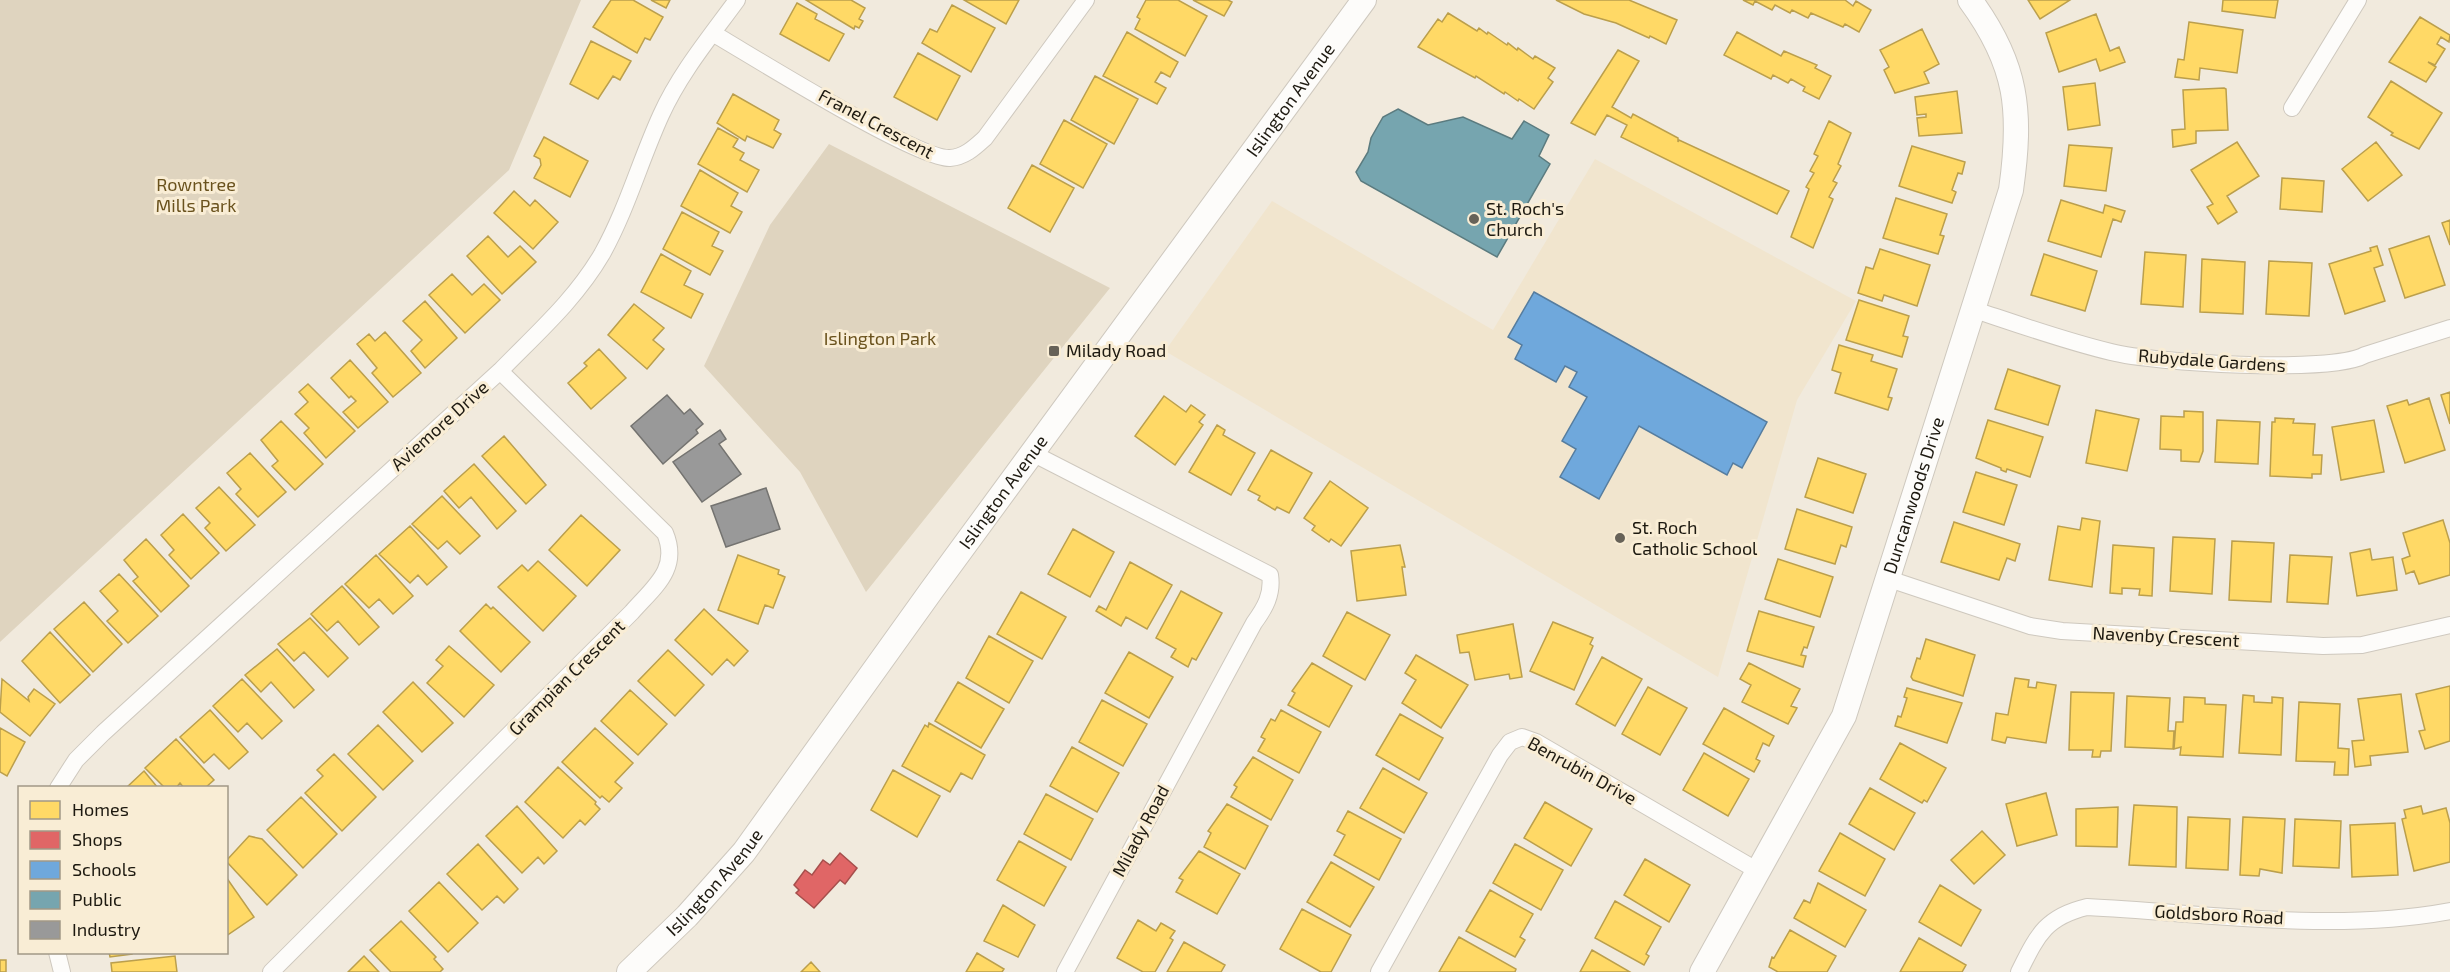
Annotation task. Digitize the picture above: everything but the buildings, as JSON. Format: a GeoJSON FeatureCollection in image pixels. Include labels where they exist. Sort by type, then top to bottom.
{"type":"FeatureCollection","features":[{"type":"Feature","properties":{"kind":"main road","name":"Islington Avenue"},"geometry":{"type":"LineString","coordinates":[[629,972],[687,916],[744,852],[1032,453],[1364,0]]}},
{"type":"Feature","properties":{"kind":"main road","name":"Duncanwoods Drive"},"geometry":{"type":"LineString","coordinates":[[1702,972],[1844,716],[1975,310],[2011,190],[2018,140],[2016,95],[2004,56],[1987,22],[1970,0]]}},
{"type":"Feature","properties":{"kind":"street","name":"Aviemore Drive"},"geometry":{"type":"LineString","coordinates":[[59,786],[76,760],[103,734],[500,371],[560,312],[602,254],[632,191],[661,114],[682,77],[737,0]]}},
{"type":"Feature","properties":{"kind":"street","name":"Franel Crescent"},"geometry":{"type":"LineString","coordinates":[[714,34],[894,137],[936,157],[951,158],[968,153],[985,138],[1086,0]]}},
{"type":"Feature","properties":{"kind":"street"},"geometry":{"type":"LineString","coordinates":[[2292,108],[2358,0]]}},
{"type":"Feature","properties":{"kind":"street","name":"Rubydale Gardens"},"geometry":{"type":"LineString","coordinates":[[1975,310],[2113,353],[2155,359],[2298,366],[2355,361],[2365,355],[2450,328]]}},
{"type":"Feature","properties":{"kind":"street","name":"Grampian Crescent"},"geometry":{"type":"LineString","coordinates":[[271,972],[615,629],[666,573],[671,547],[665,533],[500,371]]}},
{"type":"Feature","properties":{"kind":"street","name":"Milady Road"},"geometry":{"type":"LineString","coordinates":[[1032,453],[1270,575],[1272,585],[1265,609],[1254,623],[1065,972]]}},
{"type":"Feature","properties":{"kind":"street","name":"Navenby Crescent"},"geometry":{"type":"LineString","coordinates":[[1888,579],[2030,626],[2062,631],[2323,646],[2362,645],[2450,625]]}},
{"type":"Feature","properties":{"kind":"street","name":"Benrubin Drive"},"geometry":{"type":"LineString","coordinates":[[1379,972],[1500,755],[1510,742],[1522,737],[1536,742],[1758,871]]}},
{"type":"Feature","properties":{"kind":"street","name":"Goldsboro Road"},"geometry":{"type":"LineString","coordinates":[[2019,972],[2040,934],[2052,920],[2066,912],[2087,907],[2347,921],[2406,918],[2450,911]]}},
{"type":"Feature","properties":{"kind":"street"},"geometry":{"type":"LineString","coordinates":[[58,954],[62,972]]}},
{"type":"Feature","properties":{"kind":"shaded area","name":"St. Roch Catholic School"},"geometry":{"type":"Polygon","coordinates":[[[1595,159],[1856,301],[1797,400],[1718,677],[1165,351],[1272,201],[1493,330],[1595,159]]]}},
{"type":"Feature","properties":{"kind":"green space","name":"Rowntree Mills Park"},"geometry":{"type":"Polygon","coordinates":[[[0,0],[581,0],[509,170],[0,642],[0,0]]]}},
{"type":"Feature","properties":{"kind":"green space","name":"Islington Park"},"geometry":{"type":"Polygon","coordinates":[[[829,144],[1110,288],[866,592],[800,472],[704,366],[770,225],[829,144]]]}},
{"type":"Feature","properties":{"kind":"place","name":"St. Roch's Church"},"geometry":{"type":"Point","coordinates":[1474,219]}},
{"type":"Feature","properties":{"kind":"place","name":"Milady Road"},"geometry":{"type":"Point","coordinates":[1054,351]}},
{"type":"Feature","properties":{"kind":"place","name":"St. Roch Catholic School"},"geometry":{"type":"Point","coordinates":[1620,538]}}]}
